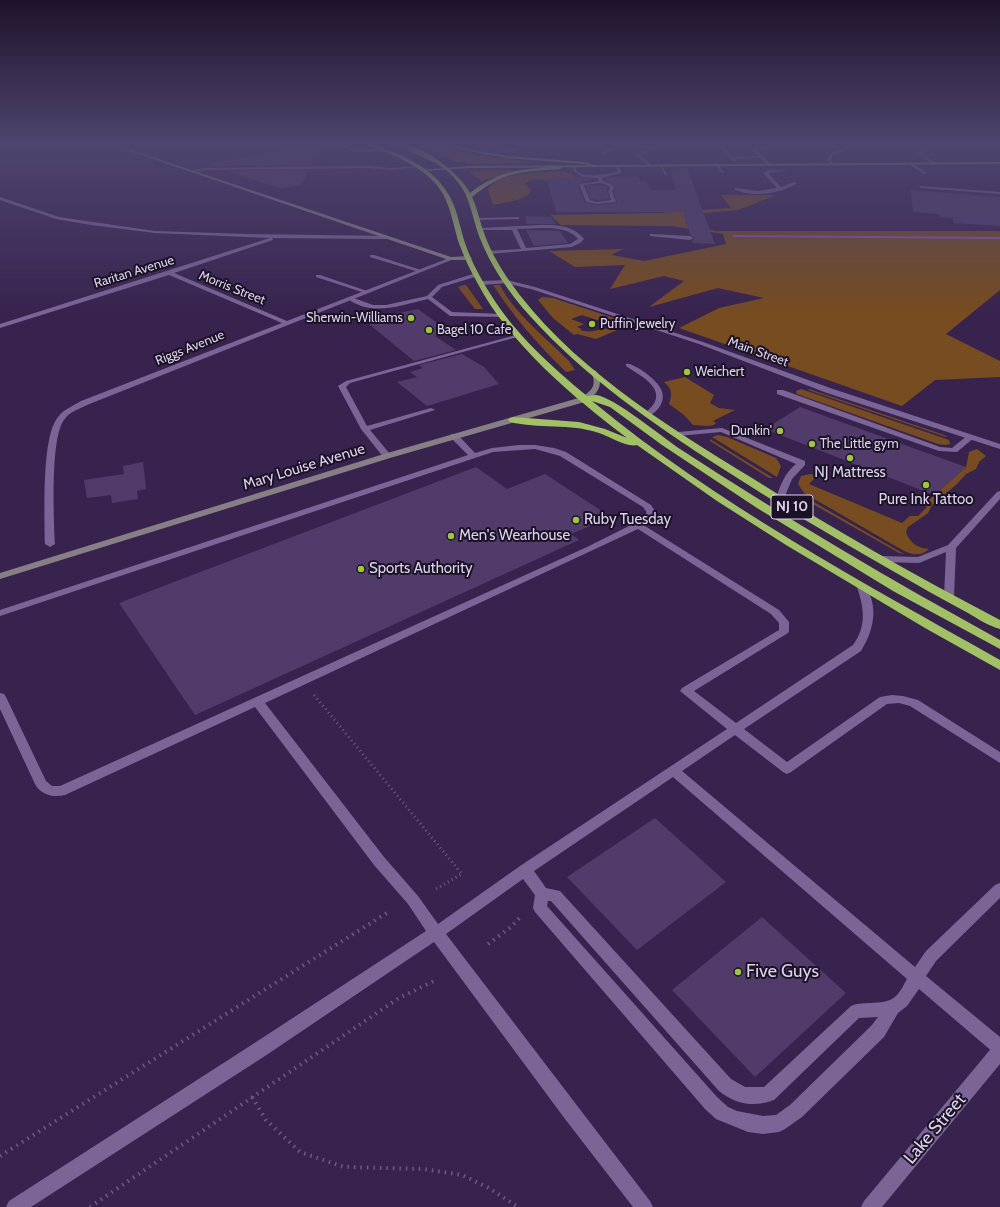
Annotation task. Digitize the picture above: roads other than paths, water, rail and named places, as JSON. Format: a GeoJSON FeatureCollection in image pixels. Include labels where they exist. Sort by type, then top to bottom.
{"type":"FeatureCollection","features":[{"type":"Feature","properties":{"kind":"highway","name":"NJ 10"},"geometry":{"type":"LineString","coordinates":[[450,200],[476,275],[502,316],[518,336],[556,374],[584,399],[648,449],[767,529],[862,587],[1000,666]]}},
{"type":"Feature","properties":{"kind":"highway","name":"NJ 10"},"geometry":{"type":"LineString","coordinates":[[471,200],[489,252],[507,282],[534,316],[594,372],[648,414],[780,499],[881,559],[1000,626]]}},
{"type":"Feature","properties":{"kind":"highway"},"geometry":{"type":"LineString","coordinates":[[584,399],[596,398],[613,405],[665,443],[761,506],[897,588],[1000,645]]}},
{"type":"Feature","properties":{"kind":"highway"},"geometry":{"type":"LineString","coordinates":[[513,420],[579,424],[602,431],[648,449]]}},
{"type":"Feature","properties":{"kind":"street"},"geometry":{"type":"LineString","coordinates":[[6,200],[44,214],[91,224],[176,233],[274,237],[386,237]]}},
{"type":"Feature","properties":{"kind":"street"},"geometry":{"type":"LineString","coordinates":[[278,200],[451,259],[469,258]]}},
{"type":"Feature","properties":{"kind":"street"},"geometry":{"type":"LineString","coordinates":[[588,200],[597,203],[614,200]]}},
{"type":"Feature","properties":{"kind":"street"},"geometry":{"type":"LineString","coordinates":[[477,219],[518,218]]}},
{"type":"Feature","properties":{"kind":"street"},"geometry":{"type":"LineString","coordinates":[[514,228],[524,250]]}},
{"type":"Feature","properties":{"kind":"street"},"geometry":{"type":"LineString","coordinates":[[480,229],[564,228],[576,232],[581,239],[571,245],[489,252]]}},
{"type":"Feature","properties":{"kind":"street"},"geometry":{"type":"LineString","coordinates":[[652,235],[690,238]]}},
{"type":"Feature","properties":{"kind":"street","name":"Raritan Avenue"},"geometry":{"type":"LineString","coordinates":[[0,326],[169,273],[274,237]]}},
{"type":"Feature","properties":{"kind":"street"},"geometry":{"type":"LineString","coordinates":[[372,256],[421,271]]}},
{"type":"Feature","properties":{"kind":"street","name":"Riggs Avenue"},"geometry":{"type":"LineString","coordinates":[[50,544],[49,482],[53,441],[56,426],[65,414],[84,403],[451,259]]}},
{"type":"Feature","properties":{"kind":"street","name":"Morris Street"},"geometry":{"type":"LineString","coordinates":[[169,273],[286,323]]}},
{"type":"Feature","properties":{"kind":"street"},"geometry":{"type":"LineString","coordinates":[[351,299],[379,308],[429,297],[440,286],[476,275]]}},
{"type":"Feature","properties":{"kind":"street"},"geometry":{"type":"LineString","coordinates":[[318,276],[367,292]]}},
{"type":"Feature","properties":{"kind":"street","name":"Main Street"},"geometry":{"type":"LineString","coordinates":[[481,283],[507,282],[533,288],[701,343],[830,391],[1000,446]]}},
{"type":"Feature","properties":{"kind":"street"},"geometry":{"type":"LineString","coordinates":[[429,297],[450,314],[502,316]]}},
{"type":"Feature","properties":{"kind":"street"},"geometry":{"type":"LineString","coordinates":[[387,456],[365,429],[342,387],[344,384],[518,336]]}},
{"type":"Feature","properties":{"kind":"street"},"geometry":{"type":"LineString","coordinates":[[628,365],[655,384],[660,390],[658,405],[648,414]]}},
{"type":"Feature","properties":{"kind":"street","name":"Mary Louise Avenue"},"geometry":{"type":"LineString","coordinates":[[0,576],[387,456],[584,399],[598,387],[598,379],[594,372]]}},
{"type":"Feature","properties":{"kind":"street"},"geometry":{"type":"LineString","coordinates":[[780,392],[939,449],[954,450],[971,437]]}},
{"type":"Feature","properties":{"kind":"street"},"geometry":{"type":"LineString","coordinates":[[365,429],[432,410]]}},
{"type":"Feature","properties":{"kind":"street"},"geometry":{"type":"LineString","coordinates":[[678,434],[722,430],[802,463],[791,472],[785,483],[780,499]]}},
{"type":"Feature","properties":{"kind":"street"},"geometry":{"type":"LineString","coordinates":[[454,436],[473,456]]}},
{"type":"Feature","properties":{"kind":"street"},"geometry":{"type":"LineString","coordinates":[[0,613],[492,450],[535,447],[563,454],[650,509],[652,517],[639,526],[258,702],[70,787],[53,792],[46,790],[41,784],[0,697]]}},
{"type":"Feature","properties":{"kind":"street"},"geometry":{"type":"LineString","coordinates":[[881,559],[918,560],[951,547],[1000,494]]}},
{"type":"Feature","properties":{"kind":"street"},"geometry":{"type":"LineString","coordinates":[[639,526],[775,612],[784,622],[784,631],[686,691],[787,769],[884,700],[894,698],[914,703],[1000,758]]}},
{"type":"Feature","properties":{"kind":"street"},"geometry":{"type":"LineString","coordinates":[[949,597],[951,547]]}},
{"type":"Feature","properties":{"kind":"street"},"geometry":{"type":"LineString","coordinates":[[15,1207],[259,1050],[436,933],[524,870],[857,648],[864,639],[869,620],[868,603],[862,587]]}},
{"type":"Feature","properties":{"kind":"street"},"geometry":{"type":"LineString","coordinates":[[258,702],[379,861],[413,900],[571,1113],[644,1207]]}},
{"type":"Feature","properties":{"kind":"street"},"geometry":{"type":"LineString","coordinates":[[674,771],[917,977],[963,1018],[1000,1047]]}},
{"type":"Feature","properties":{"kind":"street"},"geometry":{"type":"LineString","coordinates":[[524,870],[542,894],[540,908],[711,1103],[722,1113],[735,1119],[763,1125],[779,1122],[796,1111],[878,1031],[893,1008],[902,1001],[930,956],[1000,889]]}},
{"type":"Feature","properties":{"kind":"street"},"geometry":{"type":"LineString","coordinates":[[542,894],[555,895],[724,1085],[737,1094],[749,1096],[762,1096],[768,1094],[856,1011],[893,1008]]}},
{"type":"Feature","properties":{"kind":"street","name":"Lake Street"},"geometry":{"type":"LineString","coordinates":[[870,1207],[1000,1051]]}},
{"type":"Feature","properties":{"kind":"waterway"},"geometry":{"type":"LineString","coordinates":[[733,236],[1000,238]]}},
{"type":"Feature","properties":{"kind":"place","name":"Sherwin-Williams"},"geometry":{"type":"Point","coordinates":[411,318]}},
{"type":"Feature","properties":{"kind":"place","name":"Puffin Jewelry"},"geometry":{"type":"Point","coordinates":[592,324]}},
{"type":"Feature","properties":{"kind":"place","name":"Bagel 10 Cafe"},"geometry":{"type":"Point","coordinates":[429,330]}},
{"type":"Feature","properties":{"kind":"place","name":"Weichert"},"geometry":{"type":"Point","coordinates":[687,372]}},
{"type":"Feature","properties":{"kind":"place","name":"Dunkin'"},"geometry":{"type":"Point","coordinates":[780,431]}},
{"type":"Feature","properties":{"kind":"place","name":"The Little gym"},"geometry":{"type":"Point","coordinates":[812,444]}},
{"type":"Feature","properties":{"kind":"place","name":"NJ Mattress"},"geometry":{"type":"Point","coordinates":[850,458]}},
{"type":"Feature","properties":{"kind":"place","name":"Pure Ink Tattoo"},"geometry":{"type":"Point","coordinates":[926,485]}},
{"type":"Feature","properties":{"kind":"place","name":"Ruby Tuesday"},"geometry":{"type":"Point","coordinates":[576,520]}},
{"type":"Feature","properties":{"kind":"place","name":"Men's Wearhouse"},"geometry":{"type":"Point","coordinates":[451,536]}},
{"type":"Feature","properties":{"kind":"place","name":"Sports Authority"},"geometry":{"type":"Point","coordinates":[361,569]}},
{"type":"Feature","properties":{"kind":"place","name":"Five Guys"},"geometry":{"type":"Point","coordinates":[738,972]}}]}
